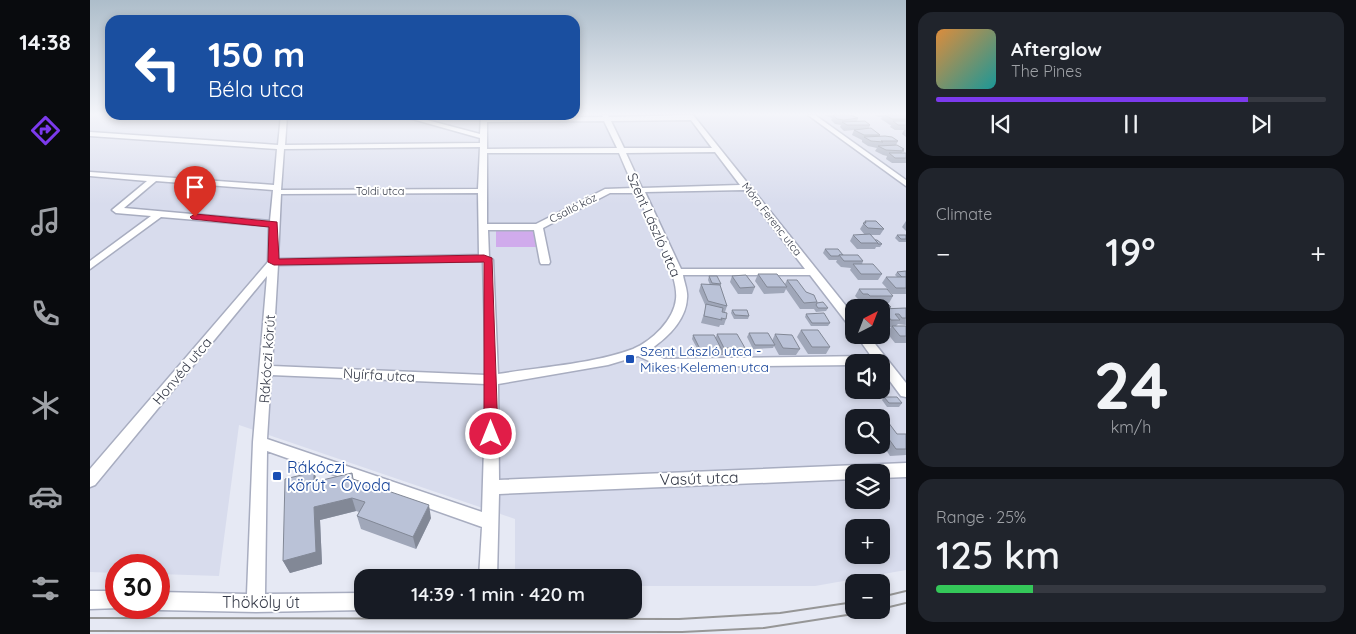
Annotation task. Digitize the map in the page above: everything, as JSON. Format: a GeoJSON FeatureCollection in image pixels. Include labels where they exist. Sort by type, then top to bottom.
{"type":"FeatureCollection","features":[{"type":"Feature","properties":{"kind":"street"},"geometry":{"type":"LineString","coordinates":[[246,145],[281,147],[443,145]]}},
{"type":"Feature","properties":{"kind":"street"},"geometry":{"type":"LineString","coordinates":[[483,145],[482,227],[484,258]]}},
{"type":"Feature","properties":{"kind":"street"},"geometry":{"type":"LineString","coordinates":[[497,145],[622,150],[718,150]]}},
{"type":"Feature","properties":{"kind":"street","name":"Szent László utca"},"geometry":{"type":"LineString","coordinates":[[492,380],[608,361],[639,350],[663,333],[678,314],[682,298],[677,272],[619,145]]}},
{"type":"Feature","properties":{"kind":"street","name":"Móra Ferenc utca"},"geometry":{"type":"LineString","coordinates":[[714,145],[845,312]]}},
{"type":"Feature","properties":{"kind":"street"},"geometry":{"type":"LineString","coordinates":[[852,145],[906,184]]}},
{"type":"Feature","properties":{"kind":"street","name":"Rákóczi körút"},"geometry":{"type":"LineString","coordinates":[[256,603],[260,442],[274,262],[274,224],[281,147]]}},
{"type":"Feature","properties":{"kind":"street","name":"Toldi utca"},"geometry":{"type":"LineString","coordinates":[[90,174],[278,190],[482,190]]}},
{"type":"Feature","properties":{"kind":"street"},"geometry":{"type":"LineString","coordinates":[[153,180],[116,210],[274,224]]}},
{"type":"Feature","properties":{"kind":"street","name":"Csalló köz"},"geometry":{"type":"LineString","coordinates":[[482,227],[538,226],[608,191],[747,187]]}},
{"type":"Feature","properties":{"kind":"street"},"geometry":{"type":"LineString","coordinates":[[90,266],[159,214]]}},
{"type":"Feature","properties":{"kind":"street","name":"Csalló köz"},"geometry":{"type":"LineString","coordinates":[[538,226],[545,262]]}},
{"type":"Feature","properties":{"kind":"street"},"geometry":{"type":"LineString","coordinates":[[274,262],[484,258],[488,260],[492,380],[488,569]]}},
{"type":"Feature","properties":{"kind":"street","name":"Honvéd utca"},"geometry":{"type":"LineString","coordinates":[[90,480],[274,262]]}},
{"type":"Feature","properties":{"kind":"street"},"geometry":{"type":"LineString","coordinates":[[677,272],[784,270],[814,272]]}},
{"type":"Feature","properties":{"kind":"street"},"geometry":{"type":"LineString","coordinates":[[869,344],[876,354]]}},
{"type":"Feature","properties":{"kind":"street"},"geometry":{"type":"LineString","coordinates":[[639,350],[662,364],[845,361]]}},
{"type":"Feature","properties":{"kind":"street","name":"Nyírfa utca"},"geometry":{"type":"LineString","coordinates":[[266,370],[492,380]]}},
{"type":"Feature","properties":{"kind":"street"},"geometry":{"type":"LineString","coordinates":[[890,372],[906,392]]}},
{"type":"Feature","properties":{"kind":"street"},"geometry":{"type":"LineString","coordinates":[[260,442],[489,522]]}},
{"type":"Feature","properties":{"kind":"street","name":"Vasút utca"},"geometry":{"type":"LineString","coordinates":[[491,487],[906,470]]}},
{"type":"Feature","properties":{"kind":"street"},"geometry":{"type":"LineString","coordinates":[[90,600],[105,600]]}},
{"type":"Feature","properties":{"kind":"street","name":"Thököly út"},"geometry":{"type":"LineString","coordinates":[[170,601],[354,602]]}},
{"type":"Feature","properties":{"kind":"shaded area"},"geometry":{"type":"Polygon","coordinates":[[[90,145],[906,145],[906,570],[883,574],[845,574],[845,581],[815,586],[642,586],[642,569],[515,569],[515,519],[239,425],[219,576],[170,574],[170,554],[105,554],[105,573],[90,572],[90,145]]]}},
{"type":"Feature","properties":{"kind":"shaded area"},"geometry":{"type":"Polygon","coordinates":[[[533,229],[536,247],[496,247],[496,230],[533,229]]]}},
{"type":"Feature","properties":{"kind":"building"},"geometry":{"type":"Polygon","coordinates":[[[897,145],[904,149],[902,150],[904,151],[886,150],[878,146],[897,145]]]}},
{"type":"Feature","properties":{"kind":"building"},"geometry":{"type":"Polygon","coordinates":[[[889,153],[906,153],[906,158],[895,158],[889,153]]]}},
{"type":"Feature","properties":{"kind":"building"},"geometry":{"type":"Polygon","coordinates":[[[865,221],[876,221],[884,229],[868,228],[863,223],[866,223],[865,221]]]}},
{"type":"Feature","properties":{"kind":"building"},"geometry":{"type":"Polygon","coordinates":[[[870,234],[878,243],[861,243],[853,235],[870,234]]]}},
{"type":"Feature","properties":{"kind":"building"},"geometry":{"type":"Polygon","coordinates":[[[897,235],[906,235],[906,239],[901,239],[897,235]]]}},
{"type":"Feature","properties":{"kind":"building"},"geometry":{"type":"Polygon","coordinates":[[[825,249],[838,249],[843,255],[831,256],[825,249]]]}},
{"type":"Feature","properties":{"kind":"building"},"geometry":{"type":"Polygon","coordinates":[[[839,255],[858,255],[863,261],[844,261],[839,255]]]}},
{"type":"Feature","properties":{"kind":"building"},"geometry":{"type":"Polygon","coordinates":[[[853,264],[873,264],[882,274],[861,274],[853,264]]]}},
{"type":"Feature","properties":{"kind":"building"},"geometry":{"type":"Polygon","coordinates":[[[906,271],[906,277],[902,277],[897,272],[906,271]]]}},
{"type":"Feature","properties":{"kind":"building"},"geometry":{"type":"Polygon","coordinates":[[[758,274],[777,274],[787,287],[767,287],[758,274]]]}},
{"type":"Feature","properties":{"kind":"building"},"geometry":{"type":"Polygon","coordinates":[[[746,275],[755,287],[740,288],[732,276],[746,275]]]}},
{"type":"Feature","properties":{"kind":"building"},"geometry":{"type":"Polygon","coordinates":[[[709,276],[717,276],[721,284],[712,283],[709,276]]]}},
{"type":"Feature","properties":{"kind":"building"},"geometry":{"type":"Polygon","coordinates":[[[886,277],[906,277],[906,288],[896,288],[886,277]]]}},
{"type":"Feature","properties":{"kind":"building"},"geometry":{"type":"Polygon","coordinates":[[[787,280],[797,280],[806,292],[814,295],[817,302],[804,303],[787,280]]]}},
{"type":"Feature","properties":{"kind":"building"},"geometry":{"type":"Polygon","coordinates":[[[701,284],[720,285],[727,306],[708,301],[701,284]]]}},
{"type":"Feature","properties":{"kind":"building"},"geometry":{"type":"Polygon","coordinates":[[[859,289],[887,289],[893,296],[870,296],[863,294],[859,289]]]}},
{"type":"Feature","properties":{"kind":"building"},"geometry":{"type":"Polygon","coordinates":[[[823,302],[828,308],[818,308],[817,303],[823,302]]]}},
{"type":"Feature","properties":{"kind":"building"},"geometry":{"type":"Polygon","coordinates":[[[706,304],[723,308],[722,312],[727,313],[726,319],[721,318],[722,320],[704,316],[706,304]]]}},
{"type":"Feature","properties":{"kind":"building"},"geometry":{"type":"Polygon","coordinates":[[[906,308],[906,318],[895,314],[900,320],[891,320],[890,309],[906,308]]]}},
{"type":"Feature","properties":{"kind":"building"},"geometry":{"type":"Polygon","coordinates":[[[732,310],[747,310],[749,316],[735,315],[732,310]]]}},
{"type":"Feature","properties":{"kind":"building"},"geometry":{"type":"Polygon","coordinates":[[[824,313],[830,323],[812,323],[806,314],[824,313]]]}},
{"type":"Feature","properties":{"kind":"building"},"geometry":{"type":"Polygon","coordinates":[[[892,326],[906,326],[906,336],[900,336],[892,326]]]}},
{"type":"Feature","properties":{"kind":"building"},"geometry":{"type":"Polygon","coordinates":[[[801,330],[818,330],[830,347],[812,347],[801,330]]]}},
{"type":"Feature","properties":{"kind":"building"},"geometry":{"type":"Polygon","coordinates":[[[749,333],[768,333],[775,345],[755,345],[749,333]]]}},
{"type":"Feature","properties":{"kind":"building"},"geometry":{"type":"Polygon","coordinates":[[[717,334],[737,334],[745,348],[724,348],[717,334]]]}},
{"type":"Feature","properties":{"kind":"building"},"geometry":{"type":"Polygon","coordinates":[[[775,334],[792,335],[800,349],[783,348],[775,334]]]}},
{"type":"Feature","properties":{"kind":"building"},"geometry":{"type":"Polygon","coordinates":[[[693,335],[714,335],[723,352],[708,353],[707,348],[700,349],[693,335]]]}},
{"type":"Feature","properties":{"kind":"building"},"geometry":{"type":"Polygon","coordinates":[[[897,397],[902,403],[889,403],[886,399],[897,397]]]}},
{"type":"Feature","properties":{"kind":"building"},"geometry":{"type":"Polygon","coordinates":[[[890,425],[897,434],[906,434],[906,449],[896,449],[890,441],[890,425]]]}},
{"type":"Feature","properties":{"kind":"building"},"geometry":{"type":"Polygon","coordinates":[[[314,472],[314,482],[352,473],[353,479],[429,505],[413,537],[357,516],[365,502],[352,498],[314,507],[316,552],[283,561],[285,479],[314,472]]]}},
{"type":"Feature","properties":{"kind":"tram line"},"geometry":{"type":"LineString","coordinates":[[890,595],[906,591]]}},
{"type":"Feature","properties":{"kind":"tram line"},"geometry":{"type":"LineString","coordinates":[[90,618],[679,619],[780,613],[845,603]]}},
{"type":"Feature","properties":{"kind":"tram line"},"geometry":{"type":"LineString","coordinates":[[890,607],[906,603]]}},
{"type":"Feature","properties":{"kind":"tram line"},"geometry":{"type":"LineString","coordinates":[[90,631],[682,632],[764,628],[845,615]]}},
{"type":"Feature","properties":{"kind":"place","name":"Szent László utca - Mikes Kelemen utca"},"geometry":{"type":"Point","coordinates":[630,359]}},
{"type":"Feature","properties":{"kind":"place","name":"Rákóczi körút - Óvoda"},"geometry":{"type":"Point","coordinates":[277,476]}},
{"type":"Feature","properties":{"kind":"route"},"geometry":{"type":"LineString","coordinates":[[195,217],[274,224],[274,262],[484,258],[488,260],[492,380],[491,434]]}}]}
